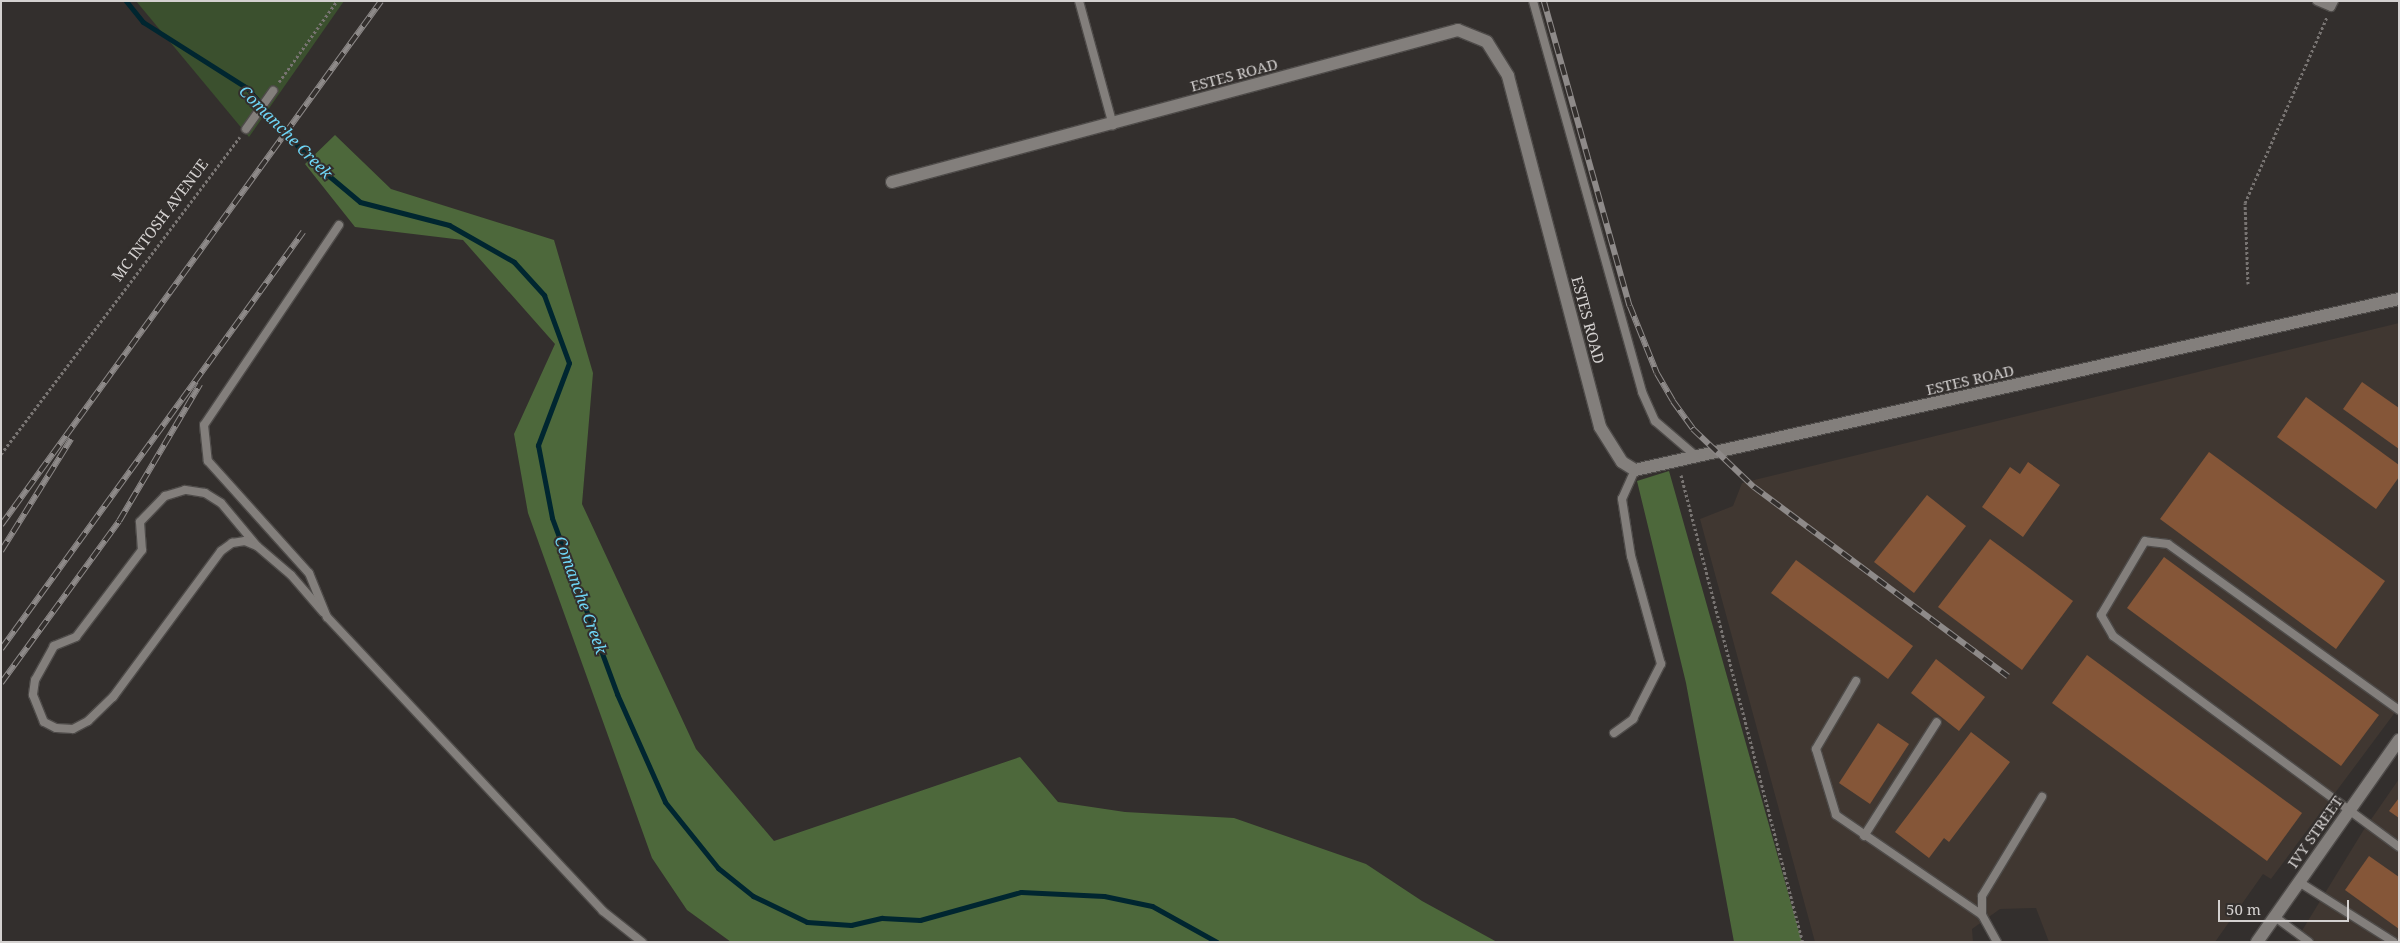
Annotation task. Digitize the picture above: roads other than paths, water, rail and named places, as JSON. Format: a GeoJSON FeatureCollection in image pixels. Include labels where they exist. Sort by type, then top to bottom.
{"type":"FeatureCollection","features":[{"type":"Feature","properties":{"kind":"street","name":"ESTES ROAD"},"geometry":{"type":"LineString","coordinates":[[892,182],[1113,125],[1458,30],[1488,42],[1508,76],[1600,427],[1622,462],[1635,470],[1698,458],[2399,299]]}},
{"type":"Feature","properties":{"kind":"street","name":"IVY STREET"},"geometry":{"type":"LineString","coordinates":[[2257,942],[2399,740]]}},
{"type":"Feature","properties":{"kind":"lane"},"geometry":{"type":"LineString","coordinates":[[1079,1],[1113,125]]}},
{"type":"Feature","properties":{"kind":"lane"},"geometry":{"type":"LineString","coordinates":[[1533,1],[1642,392],[1655,421],[1698,458]]}},
{"type":"Feature","properties":{"kind":"lane"},"geometry":{"type":"LineString","coordinates":[[2316,1],[2333,4]]}},
{"type":"Feature","properties":{"kind":"lane"},"geometry":{"type":"LineString","coordinates":[[246,128],[273,91]]}},
{"type":"Feature","properties":{"kind":"lane"},"geometry":{"type":"LineString","coordinates":[[327,617],[309,573],[208,461],[204,425],[339,225]]}},
{"type":"Feature","properties":{"kind":"lane"},"geometry":{"type":"LineString","coordinates":[[1614,733],[1633,718],[1661,664],[1631,556],[1622,499],[1635,470]]}},
{"type":"Feature","properties":{"kind":"lane"},"geometry":{"type":"LineString","coordinates":[[257,546],[245,542],[232,544],[221,551],[113,697],[88,721],[73,729],[56,728],[44,722],[33,695],[35,680],[54,646],[76,637],[142,550],[140,522],[165,496],[185,490],[204,493],[221,503],[257,546],[291,575],[327,617],[603,911],[642,942]]}},
{"type":"Feature","properties":{"kind":"lane"},"geometry":{"type":"LineString","coordinates":[[2399,710],[2168,544],[2145,541],[2101,615],[2113,636],[2348,812],[2399,847]]}},
{"type":"Feature","properties":{"kind":"lane"},"geometry":{"type":"LineString","coordinates":[[1856,681],[1816,749],[1836,815],[1864,836],[1982,915],[1997,942]]}},
{"type":"Feature","properties":{"kind":"lane"},"geometry":{"type":"LineString","coordinates":[[1864,836],[1937,722]]}},
{"type":"Feature","properties":{"kind":"lane"},"geometry":{"type":"LineString","coordinates":[[1982,915],[1982,896],[2042,797]]}},
{"type":"Feature","properties":{"kind":"lane"},"geometry":{"type":"LineString","coordinates":[[2299,882],[2394,942]]}},
{"type":"Feature","properties":{"kind":"lane"},"geometry":{"type":"LineString","coordinates":[[2275,917],[2309,942]]}},
{"type":"Feature","properties":{"kind":"waterway","name":"Comanche Creek"},"geometry":{"type":"LineString","coordinates":[[126,1],[143,22],[247,88],[310,160],[360,202],[449,225],[514,262],[544,295],[569,363],[538,445],[552,518],[617,694],[665,802],[718,868],[753,896],[807,922],[851,925],[882,918],[920,920],[1021,892],[1104,896],[1152,906],[1217,942]]}},
{"type":"Feature","properties":{"kind":"railway"},"geometry":{"type":"LineString","coordinates":[[1,525],[381,1]]}},
{"type":"Feature","properties":{"kind":"railway"},"geometry":{"type":"LineString","coordinates":[[1544,1],[1630,306],[1657,373],[1673,401],[1693,429],[1754,487],[2008,676]]}},
{"type":"Feature","properties":{"kind":"railway"},"geometry":{"type":"LineString","coordinates":[[1,649],[303,232]]}},
{"type":"Feature","properties":{"kind":"railway"},"geometry":{"type":"LineString","coordinates":[[1,683],[119,521],[200,384]]}},
{"type":"Feature","properties":{"kind":"railway"},"geometry":{"type":"LineString","coordinates":[[1,551],[71,439]]}}]}
